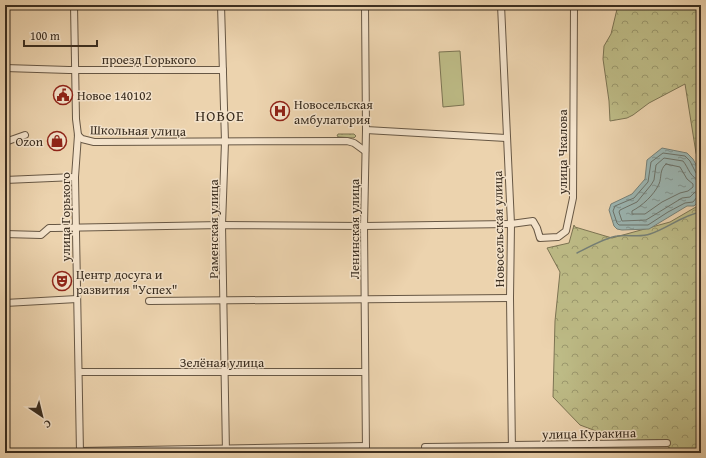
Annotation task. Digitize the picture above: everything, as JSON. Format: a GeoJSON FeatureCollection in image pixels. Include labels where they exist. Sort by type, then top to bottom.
{"type":"FeatureCollection","features":[{"type":"Feature","properties":{"kind":"street","name":"улица Горького"},"geometry":{"type":"LineString","coordinates":[[74,5],[76,119],[78,135],[75,177],[80,452]]}},
{"type":"Feature","properties":{"kind":"street","name":"Раменская улица"},"geometry":{"type":"LineString","coordinates":[[221,5],[225,142],[222,224],[226,451]]}},
{"type":"Feature","properties":{"kind":"street","name":"Ленинская улица"},"geometry":{"type":"LineString","coordinates":[[365,5],[366,130],[364,226],[366,450]]}},
{"type":"Feature","properties":{"kind":"street","name":"Новосельская улица"},"geometry":{"type":"LineString","coordinates":[[501,5],[511,224],[510,298],[512,448]]}},
{"type":"Feature","properties":{"kind":"street","name":"улица Чкалова"},"geometry":{"type":"LineString","coordinates":[[511,224],[532,221],[537,228],[540,238],[558,237],[566,231],[573,198],[574,5]]}},
{"type":"Feature","properties":{"kind":"street","name":"проезд Горького"},"geometry":{"type":"LineString","coordinates":[[5,68],[75,70],[223,70]]}},
{"type":"Feature","properties":{"kind":"street"},"geometry":{"type":"LineString","coordinates":[[366,130],[506,138]]}},
{"type":"Feature","properties":{"kind":"street"},"geometry":{"type":"LineString","coordinates":[[5,139],[8,141],[25,135]]}},
{"type":"Feature","properties":{"kind":"street","name":"Школьная улица"},"geometry":{"type":"LineString","coordinates":[[78,135],[82,139],[94,142],[347,141],[354,143],[365,151]]}},
{"type":"Feature","properties":{"kind":"street"},"geometry":{"type":"LineString","coordinates":[[5,180],[75,177]]}},
{"type":"Feature","properties":{"kind":"street"},"geometry":{"type":"LineString","coordinates":[[5,234],[42,235],[49,228],[222,224],[364,226],[511,224]]}},
{"type":"Feature","properties":{"kind":"street"},"geometry":{"type":"LineString","coordinates":[[149,300],[224,301],[510,298]]}},
{"type":"Feature","properties":{"kind":"street"},"geometry":{"type":"LineString","coordinates":[[5,303],[77,299]]}},
{"type":"Feature","properties":{"kind":"street","name":"Зелёная улица"},"geometry":{"type":"LineString","coordinates":[[79,372],[365,372]]}},
{"type":"Feature","properties":{"kind":"street","name":"улица Куракина"},"geometry":{"type":"LineString","coordinates":[[425,447],[512,448],[667,443]]}},
{"type":"Feature","properties":{"kind":"street"},"geometry":{"type":"LineString","coordinates":[[80,452],[366,450]]}},
{"type":"Feature","properties":{"kind":"green space"},"geometry":{"type":"Polygon","coordinates":[[[618,5],[701,5],[700,164],[696,153],[685,84],[649,103],[627,118],[610,121],[609,101],[603,59],[604,46],[611,34],[618,5]]]}},
{"type":"Feature","properties":{"kind":"green space"},"geometry":{"type":"Polygon","coordinates":[[[460,51],[464,105],[443,107],[439,52],[460,51]]]}},
{"type":"Feature","properties":{"kind":"green space"},"geometry":{"type":"Polygon","coordinates":[[[338,134],[354,134],[356,136],[354,138],[339,137],[337,136],[338,134]]]}},
{"type":"Feature","properties":{"kind":"green space"},"geometry":{"type":"Polygon","coordinates":[[[701,204],[701,453],[677,453],[658,440],[623,441],[580,425],[553,397],[555,321],[560,272],[547,248],[569,243],[574,225],[575,227],[612,238],[670,222],[701,204]]]}},
{"type":"Feature","properties":{"kind":"water"},"geometry":{"type":"Polygon","coordinates":[[[662,148],[687,153],[693,159],[701,174],[701,199],[694,206],[687,206],[649,229],[617,229],[614,226],[609,210],[611,204],[632,194],[645,179],[647,160],[662,148]]]}},
{"type":"Feature","properties":{"kind":"waterway"},"geometry":{"type":"LineString","coordinates":[[577,253],[608,238],[621,236],[642,236],[650,234],[688,216],[701,212]]}},
{"type":"Feature","properties":{"kind":"place","name":"Новое 140102"},"geometry":{"type":"Point","coordinates":[63,95]}},
{"type":"Feature","properties":{"kind":"place","name":"Новосельская амбулатория"},"geometry":{"type":"Point","coordinates":[280,111]}},
{"type":"Feature","properties":{"kind":"place","name":"Ozon"},"geometry":{"type":"Point","coordinates":[57,141]}},
{"type":"Feature","properties":{"kind":"place","name":"Центр досуга и развития \"Успех\""},"geometry":{"type":"Point","coordinates":[62,281]}},
{"type":"Feature","properties":{"kind":"district","name":"НОВОЕ"},"geometry":{"type":"Point","coordinates":[220,116]}}]}
